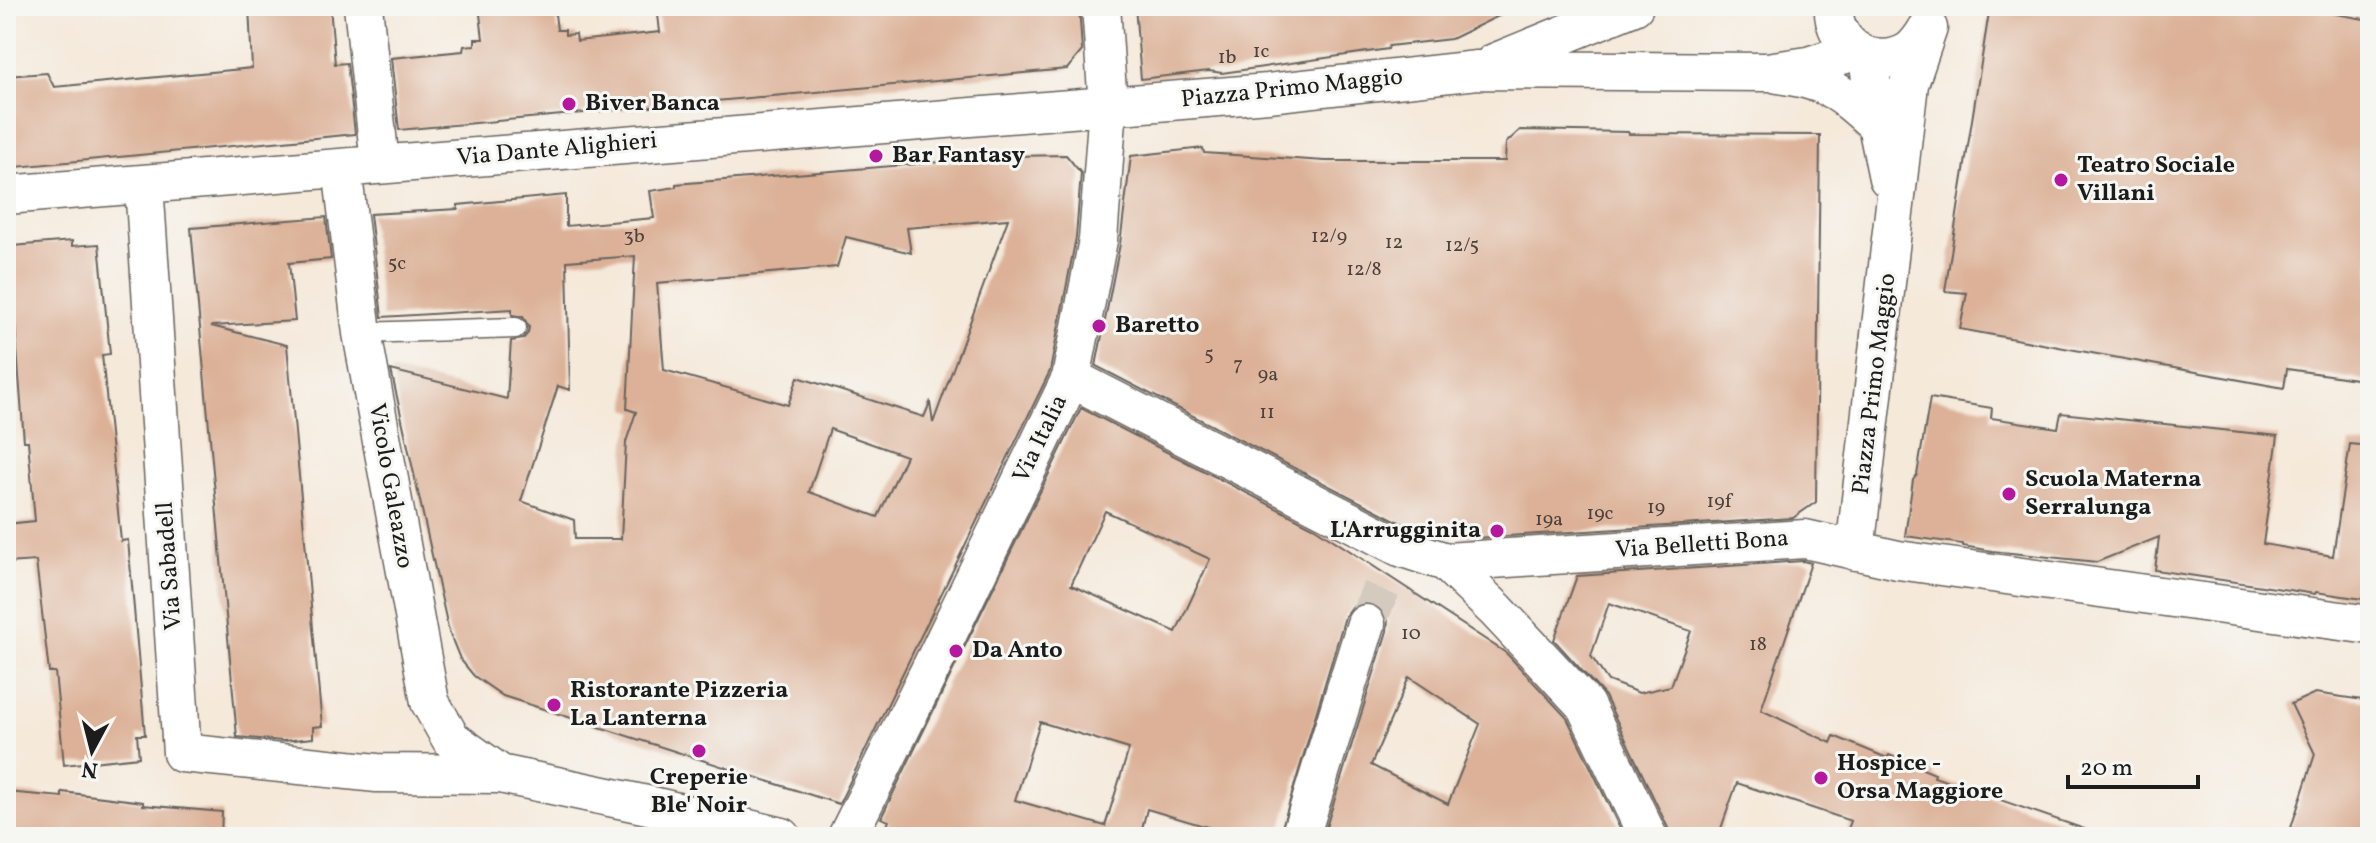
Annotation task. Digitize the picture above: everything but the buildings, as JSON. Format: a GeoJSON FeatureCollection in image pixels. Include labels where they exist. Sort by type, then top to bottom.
{"type":"FeatureCollection","features":[{"type":"Feature","properties":{"kind":"street"},"geometry":{"type":"LineString","coordinates":[[363,6],[380,163]]}},
{"type":"Feature","properties":{"kind":"street","name":"Via Italia"},"geometry":{"type":"LineString","coordinates":[[847,837],[1071,378],[1098,240],[1108,106],[1101,6]]}},
{"type":"Feature","properties":{"kind":"street","name":"Piazza Primo Maggio"},"geometry":{"type":"LineString","coordinates":[[1477,70],[1634,6]]}},
{"type":"Feature","properties":{"kind":"street","name":"Piazza Primo Maggio"},"geometry":{"type":"LineString","coordinates":[[1834,6],[1836,26],[1843,40],[1862,54],[1883,59],[1910,51],[1920,41],[1929,17]]}},
{"type":"Feature","properties":{"kind":"street","name":"Piazza Primo Maggio"},"geometry":{"type":"LineString","coordinates":[[1855,551],[1909,84],[1929,17]]}},
{"type":"Feature","properties":{"kind":"street","name":"Piazza Primo Maggio"},"geometry":{"type":"LineString","coordinates":[[1767,72],[1862,54]]}},
{"type":"Feature","properties":{"kind":"street","name":"Piazza Primo Maggio"},"geometry":{"type":"LineString","coordinates":[[1862,54],[1895,216]]}},
{"type":"Feature","properties":{"kind":"street","name":"Piazza Primo Maggio"},"geometry":{"type":"LineString","coordinates":[[1108,106],[1268,93],[1477,70],[1767,72],[1808,78],[1838,91],[1877,125]]}},
{"type":"Feature","properties":{"kind":"street","name":"Via Dante Alighieri"},"geometry":{"type":"LineString","coordinates":[[6,195],[1108,106]]}},
{"type":"Feature","properties":{"kind":"street","name":"Vicolo Galeazzo"},"geometry":{"type":"LineString","coordinates":[[342,168],[360,316],[430,702],[451,739],[500,774]]}},
{"type":"Feature","properties":{"kind":"street","name":"Via Sabadell"},"geometry":{"type":"LineString","coordinates":[[144,184],[182,753],[377,773],[500,774]]}},
{"type":"Feature","properties":{"kind":"street","name":"Via Belletti Bona"},"geometry":{"type":"LineString","coordinates":[[1071,378],[1393,561],[1446,562],[1805,539],[1898,560],[2370,625]]}},
{"type":"Feature","properties":{"kind":"street"},"geometry":{"type":"LineString","coordinates":[[1446,562],[1585,705],[1648,837]]}},
{"type":"Feature","properties":{"kind":"street"},"geometry":{"type":"LineString","coordinates":[[1300,837],[1366,624]]}},
{"type":"Feature","properties":{"kind":"street"},"geometry":{"type":"LineString","coordinates":[[500,774],[652,821],[782,837]]}},
{"type":"Feature","properties":{"kind":"lane"},"geometry":{"type":"LineString","coordinates":[[360,316],[516,328]]}},
{"type":"Feature","properties":{"kind":"tunnel"},"geometry":{"type":"LineString","coordinates":[[1366,624],[1387,575]]}},
{"type":"Feature","properties":{"kind":"place","name":"Biver Banca"},"geometry":{"type":"Point","coordinates":[569,104]}},
{"type":"Feature","properties":{"kind":"place","name":"Bar Fantasy"},"geometry":{"type":"Point","coordinates":[876,156]}},
{"type":"Feature","properties":{"kind":"place","name":"Teatro Sociale Villani"},"geometry":{"type":"Point","coordinates":[2061,180]}},
{"type":"Feature","properties":{"kind":"place","name":"Baretto"},"geometry":{"type":"Point","coordinates":[1099,326]}},
{"type":"Feature","properties":{"kind":"place","name":"Scuola Materna Serralunga"},"geometry":{"type":"Point","coordinates":[2009,494]}},
{"type":"Feature","properties":{"kind":"place","name":"L'Arrugginita"},"geometry":{"type":"Point","coordinates":[1497,531]}},
{"type":"Feature","properties":{"kind":"place","name":"Da Anto"},"geometry":{"type":"Point","coordinates":[956,651]}},
{"type":"Feature","properties":{"kind":"place","name":"Ristorante Pizzeria La Lanterna"},"geometry":{"type":"Point","coordinates":[554,705]}},
{"type":"Feature","properties":{"kind":"place","name":"Creperie Ble' Noir"},"geometry":{"type":"Point","coordinates":[699,751]}},
{"type":"Feature","properties":{"kind":"place","name":"Hospice - Orsa Maggiore"},"geometry":{"type":"Point","coordinates":[1821,778]}}]}
